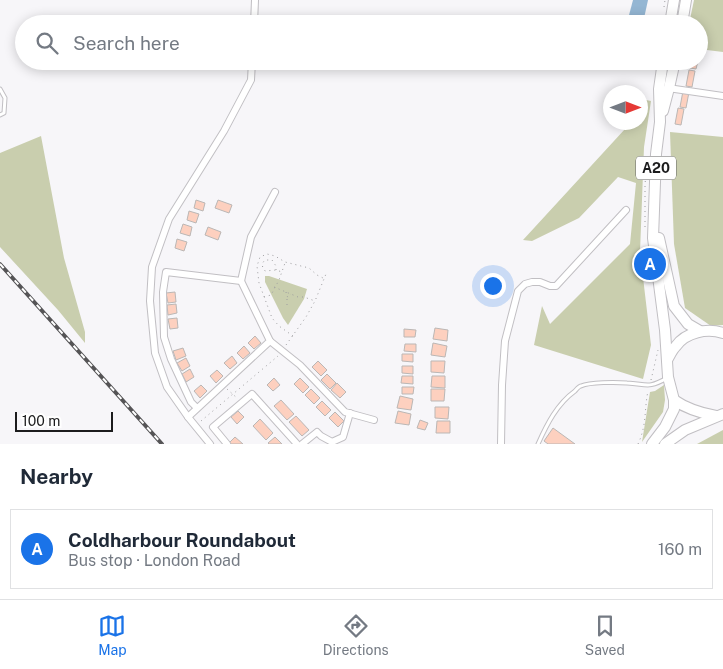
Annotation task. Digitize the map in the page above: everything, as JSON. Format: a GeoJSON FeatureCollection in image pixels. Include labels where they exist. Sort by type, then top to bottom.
{"type":"FeatureCollection","features":[{"type":"Feature","properties":{"kind":"main road"},"geometry":{"type":"LineString","coordinates":[[672,15],[674,0]]}},
{"type":"Feature","properties":{"kind":"main road"},"geometry":{"type":"LineString","coordinates":[[684,15],[686,0]]}},
{"type":"Feature","properties":{"kind":"main road","name":"A20"},"geometry":{"type":"LineString","coordinates":[[663,70],[664,89],[656,154],[653,238],[665,330],[666,360]]}},
{"type":"Feature","properties":{"kind":"main road","name":"A20"},"geometry":{"type":"LineString","coordinates":[[664,89],[671,70]]}},
{"type":"Feature","properties":{"kind":"main road","name":"A20"},"geometry":{"type":"LineString","coordinates":[[654,216],[674,306],[688,324],[700,331]]}},
{"type":"Feature","properties":{"kind":"main road"},"geometry":{"type":"LineString","coordinates":[[652,444],[665,427],[674,409],[666,360],[676,344],[700,331],[718,331],[723,333]]}},
{"type":"Feature","properties":{"kind":"main road"},"geometry":{"type":"LineString","coordinates":[[674,400],[695,412],[720,415]]}},
{"type":"Feature","properties":{"kind":"main road"},"geometry":{"type":"LineString","coordinates":[[665,444],[685,430],[720,415]]}},
{"type":"Feature","properties":{"kind":"street"},"geometry":{"type":"LineString","coordinates":[[254,15],[255,0]]}},
{"type":"Feature","properties":{"kind":"street"},"geometry":{"type":"LineString","coordinates":[[210,444],[167,388],[155,353],[150,301],[152,267],[169,219],[224,131],[251,80],[252,70]]}},
{"type":"Feature","properties":{"kind":"street"},"geometry":{"type":"LineString","coordinates":[[664,89],[723,96]]}},
{"type":"Feature","properties":{"kind":"street"},"geometry":{"type":"LineString","coordinates":[[276,192],[251,237],[241,281],[270,341],[300,365],[345,412],[374,420]]}},
{"type":"Feature","properties":{"kind":"street"},"geometry":{"type":"LineString","coordinates":[[501,444],[505,341],[518,291],[525,284],[532,282],[556,286],[626,210]]}},
{"type":"Feature","properties":{"kind":"street"},"geometry":{"type":"LineString","coordinates":[[197,408],[191,402],[171,359],[164,337],[163,292],[166,272],[241,281]]}},
{"type":"Feature","properties":{"kind":"street"},"geometry":{"type":"LineString","coordinates":[[188,417],[270,341]]}},
{"type":"Feature","properties":{"kind":"street"},"geometry":{"type":"LineString","coordinates":[[227,444],[213,427],[252,394],[296,444]]}},
{"type":"Feature","properties":{"kind":"street"},"geometry":{"type":"LineString","coordinates":[[302,444],[317,432],[332,442],[343,437],[350,413]]}},
{"type":"Feature","properties":{"kind":"lane"},"geometry":{"type":"LineString","coordinates":[[0,89],[5,98],[4,113],[0,115]]}},
{"type":"Feature","properties":{"kind":"lane"},"geometry":{"type":"LineString","coordinates":[[538,444],[554,414],[569,394],[580,386],[620,382],[645,386],[656,384],[668,377]]}},
{"type":"Feature","properties":{"kind":"path"},"geometry":{"type":"LineString","coordinates":[[293,336],[279,326],[272,318],[258,283],[257,266],[260,257],[267,254],[275,256],[285,262],[309,268],[324,278]]}},
{"type":"Feature","properties":{"kind":"path"},"geometry":{"type":"LineString","coordinates":[[276,270],[272,260],[265,260],[262,267],[265,271],[276,270],[282,272]]}},
{"type":"Feature","properties":{"kind":"path"},"geometry":{"type":"LineString","coordinates":[[264,297],[271,295],[279,280],[285,262]]}},
{"type":"Feature","properties":{"kind":"path"},"geometry":{"type":"LineString","coordinates":[[196,427],[279,355],[315,301],[326,274]]}},
{"type":"Feature","properties":{"kind":"path"},"geometry":{"type":"LineString","coordinates":[[274,288],[315,301]]}},
{"type":"Feature","properties":{"kind":"path"},"geometry":{"type":"LineString","coordinates":[[286,292],[287,305]]}},
{"type":"Feature","properties":{"kind":"path"},"geometry":{"type":"LineString","coordinates":[[287,297],[292,294]]}},
{"type":"Feature","properties":{"kind":"path"},"geometry":{"type":"LineString","coordinates":[[223,385],[241,403]]}},
{"type":"Feature","properties":{"kind":"green space"},"geometry":{"type":"Polygon","coordinates":[[[694,0],[723,0],[723,52],[708,50],[708,15],[691,15],[694,0]]]}},
{"type":"Feature","properties":{"kind":"green space"},"geometry":{"type":"Polygon","coordinates":[[[648,100],[651,101],[648,121],[648,100]]]}},
{"type":"Feature","properties":{"kind":"green space"},"geometry":{"type":"Polygon","coordinates":[[[624,130],[647,130],[644,147],[640,252],[651,345],[643,379],[534,345],[542,306],[550,324],[630,244],[636,183],[618,177],[579,218],[532,241],[523,240],[624,130]]]}},
{"type":"Feature","properties":{"kind":"green space"},"geometry":{"type":"Polygon","coordinates":[[[670,132],[723,137],[723,325],[711,326],[685,308],[674,244],[670,132]]]}},
{"type":"Feature","properties":{"kind":"green space"},"geometry":{"type":"Polygon","coordinates":[[[41,136],[64,258],[85,332],[85,343],[58,310],[0,247],[0,153],[41,136]]]}},
{"type":"Feature","properties":{"kind":"green space"},"geometry":{"type":"Polygon","coordinates":[[[265,276],[307,289],[304,299],[288,325],[265,282],[265,276]]]}},
{"type":"Feature","properties":{"kind":"green space"},"geometry":{"type":"Polygon","coordinates":[[[664,385],[665,400],[663,412],[642,442],[650,392],[664,385]]]}},
{"type":"Feature","properties":{"kind":"green space"},"geometry":{"type":"Polygon","coordinates":[[[723,430],[723,444],[697,444],[723,430]]]}},
{"type":"Feature","properties":{"kind":"water"},"geometry":{"type":"Polygon","coordinates":[[[633,0],[648,0],[645,15],[629,15],[633,0]]]}},
{"type":"Feature","properties":{"kind":"building"},"geometry":{"type":"Polygon","coordinates":[[[689,70],[695,71],[692,87],[686,86],[689,70]]]}},
{"type":"Feature","properties":{"kind":"building"},"geometry":{"type":"Polygon","coordinates":[[[683,91],[689,92],[686,108],[680,107],[683,91]]]}},
{"type":"Feature","properties":{"kind":"building"},"geometry":{"type":"Polygon","coordinates":[[[678,108],[684,109],[681,125],[675,124],[678,108]]]}},
{"type":"Feature","properties":{"kind":"building"},"geometry":{"type":"Polygon","coordinates":[[[196,200],[205,203],[203,211],[194,208],[196,200]]]}},
{"type":"Feature","properties":{"kind":"building"},"geometry":{"type":"Polygon","coordinates":[[[218,200],[232,205],[229,213],[215,208],[218,200]]]}},
{"type":"Feature","properties":{"kind":"building"},"geometry":{"type":"Polygon","coordinates":[[[189,211],[199,214],[196,223],[187,220],[189,211]]]}},
{"type":"Feature","properties":{"kind":"building"},"geometry":{"type":"Polygon","coordinates":[[[183,224],[192,227],[190,236],[180,233],[183,224]]]}},
{"type":"Feature","properties":{"kind":"building"},"geometry":{"type":"Polygon","coordinates":[[[208,227],[221,232],[218,240],[205,235],[208,227]]]}},
{"type":"Feature","properties":{"kind":"building"},"geometry":{"type":"Polygon","coordinates":[[[177,239],[187,242],[184,251],[175,248],[177,239]]]}},
{"type":"Feature","properties":{"kind":"building"},"geometry":{"type":"Polygon","coordinates":[[[175,292],[176,302],[168,303],[166,293],[175,292]]]}},
{"type":"Feature","properties":{"kind":"building"},"geometry":{"type":"Polygon","coordinates":[[[176,304],[177,313],[168,315],[167,305],[176,304]]]}},
{"type":"Feature","properties":{"kind":"building"},"geometry":{"type":"Polygon","coordinates":[[[177,318],[178,328],[170,329],[168,319],[177,318]]]}},
{"type":"Feature","properties":{"kind":"building"},"geometry":{"type":"Polygon","coordinates":[[[435,328],[448,330],[447,341],[433,339],[435,328]]]}},
{"type":"Feature","properties":{"kind":"building"},"geometry":{"type":"Polygon","coordinates":[[[404,329],[416,330],[415,337],[404,337],[404,329]]]}},
{"type":"Feature","properties":{"kind":"building"},"geometry":{"type":"Polygon","coordinates":[[[255,336],[261,343],[254,349],[248,343],[255,336]]]}},
{"type":"Feature","properties":{"kind":"building"},"geometry":{"type":"Polygon","coordinates":[[[433,343],[447,346],[445,357],[431,355],[433,343]]]}},
{"type":"Feature","properties":{"kind":"building"},"geometry":{"type":"Polygon","coordinates":[[[405,344],[416,344],[416,352],[404,351],[405,344]]]}},
{"type":"Feature","properties":{"kind":"building"},"geometry":{"type":"Polygon","coordinates":[[[244,346],[250,353],[243,359],[237,353],[244,346]]]}},
{"type":"Feature","properties":{"kind":"building"},"geometry":{"type":"Polygon","coordinates":[[[183,348],[186,356],[176,360],[173,351],[183,348]]]}},
{"type":"Feature","properties":{"kind":"building"},"geometry":{"type":"Polygon","coordinates":[[[402,354],[413,354],[413,362],[402,361],[402,354]]]}},
{"type":"Feature","properties":{"kind":"building"},"geometry":{"type":"Polygon","coordinates":[[[232,356],[237,363],[230,369],[224,363],[232,356]]]}},
{"type":"Feature","properties":{"kind":"building"},"geometry":{"type":"Polygon","coordinates":[[[186,358],[190,366],[182,371],[177,363],[186,358]]]}},
{"type":"Feature","properties":{"kind":"building"},"geometry":{"type":"Polygon","coordinates":[[[318,361],[327,370],[321,376],[312,367],[318,361]]]}},
{"type":"Feature","properties":{"kind":"building"},"geometry":{"type":"Polygon","coordinates":[[[431,361],[445,361],[444,373],[431,372],[431,361]]]}},
{"type":"Feature","properties":{"kind":"building"},"geometry":{"type":"Polygon","coordinates":[[[402,366],[413,366],[413,374],[402,373],[402,366]]]}},
{"type":"Feature","properties":{"kind":"building"},"geometry":{"type":"Polygon","coordinates":[[[190,369],[194,377],[186,382],[182,374],[190,369]]]}},
{"type":"Feature","properties":{"kind":"building"},"geometry":{"type":"Polygon","coordinates":[[[217,370],[223,376],[216,383],[210,376],[217,370]]]}},
{"type":"Feature","properties":{"kind":"building"},"geometry":{"type":"Polygon","coordinates":[[[327,374],[336,383],[330,389],[321,380],[327,374]]]}},
{"type":"Feature","properties":{"kind":"building"},"geometry":{"type":"Polygon","coordinates":[[[402,376],[413,376],[413,384],[401,383],[402,376]]]}},
{"type":"Feature","properties":{"kind":"building"},"geometry":{"type":"Polygon","coordinates":[[[432,376],[445,376],[445,388],[431,387],[432,376]]]}},
{"type":"Feature","properties":{"kind":"building"},"geometry":{"type":"Polygon","coordinates":[[[274,378],[280,385],[273,391],[267,385],[274,378]]]}},
{"type":"Feature","properties":{"kind":"building"},"geometry":{"type":"Polygon","coordinates":[[[300,378],[309,387],[303,393],[294,384],[300,378]]]}},
{"type":"Feature","properties":{"kind":"building"},"geometry":{"type":"Polygon","coordinates":[[[337,383],[346,392],[340,398],[331,390],[337,383]]]}},
{"type":"Feature","properties":{"kind":"building"},"geometry":{"type":"Polygon","coordinates":[[[201,385],[207,391],[200,398],[194,391],[201,385]]]}},
{"type":"Feature","properties":{"kind":"building"},"geometry":{"type":"Polygon","coordinates":[[[402,387],[414,387],[413,394],[402,394],[402,387]]]}},
{"type":"Feature","properties":{"kind":"building"},"geometry":{"type":"Polygon","coordinates":[[[311,389],[320,398],[314,404],[305,395],[311,389]]]}},
{"type":"Feature","properties":{"kind":"building"},"geometry":{"type":"Polygon","coordinates":[[[431,389],[445,389],[444,401],[431,401],[431,389]]]}},
{"type":"Feature","properties":{"kind":"building"},"geometry":{"type":"Polygon","coordinates":[[[400,396],[413,399],[411,410],[397,408],[400,396]]]}},
{"type":"Feature","properties":{"kind":"building"},"geometry":{"type":"Polygon","coordinates":[[[281,400],[294,414],[287,420],[274,406],[281,400]]]}},
{"type":"Feature","properties":{"kind":"building"},"geometry":{"type":"Polygon","coordinates":[[[322,401],[331,410],[325,416],[316,407],[322,401]]]}},
{"type":"Feature","properties":{"kind":"building"},"geometry":{"type":"Polygon","coordinates":[[[435,407],[449,407],[448,419],[435,418],[435,407]]]}},
{"type":"Feature","properties":{"kind":"building"},"geometry":{"type":"Polygon","coordinates":[[[238,411],[244,417],[237,424],[231,417],[238,411]]]}},
{"type":"Feature","properties":{"kind":"building"},"geometry":{"type":"Polygon","coordinates":[[[398,411],[411,414],[409,425],[395,423],[398,411]]]}},
{"type":"Feature","properties":{"kind":"building"},"geometry":{"type":"Polygon","coordinates":[[[335,412],[344,421],[338,427],[329,418],[335,412]]]}},
{"type":"Feature","properties":{"kind":"building"},"geometry":{"type":"Polygon","coordinates":[[[296,416],[309,430],[302,436],[289,422],[296,416]]]}},
{"type":"Feature","properties":{"kind":"building"},"geometry":{"type":"Polygon","coordinates":[[[260,419],[273,433],[266,440],[253,426],[260,419]]]}},
{"type":"Feature","properties":{"kind":"building"},"geometry":{"type":"Polygon","coordinates":[[[420,420],[428,423],[425,430],[417,428],[420,420]]]}},
{"type":"Feature","properties":{"kind":"building"},"geometry":{"type":"Polygon","coordinates":[[[437,421],[450,421],[450,433],[436,433],[437,421]]]}},
{"type":"Feature","properties":{"kind":"building"},"geometry":{"type":"Polygon","coordinates":[[[553,428],[575,444],[548,444],[544,441],[553,428]]]}},
{"type":"Feature","properties":{"kind":"building"},"geometry":{"type":"Polygon","coordinates":[[[235,437],[243,444],[230,444],[235,437]]]}},
{"type":"Feature","properties":{"kind":"building"},"geometry":{"type":"Polygon","coordinates":[[[275,437],[282,444],[268,443],[275,437]]]}},
{"type":"Feature","properties":{"kind":"railway"},"geometry":{"type":"LineString","coordinates":[[0,264],[162,444]]}},
{"type":"Feature","properties":{"kind":"place","name":"Coldharbour Roundabout"},"geometry":{"type":"Point","coordinates":[650,264]}}]}
